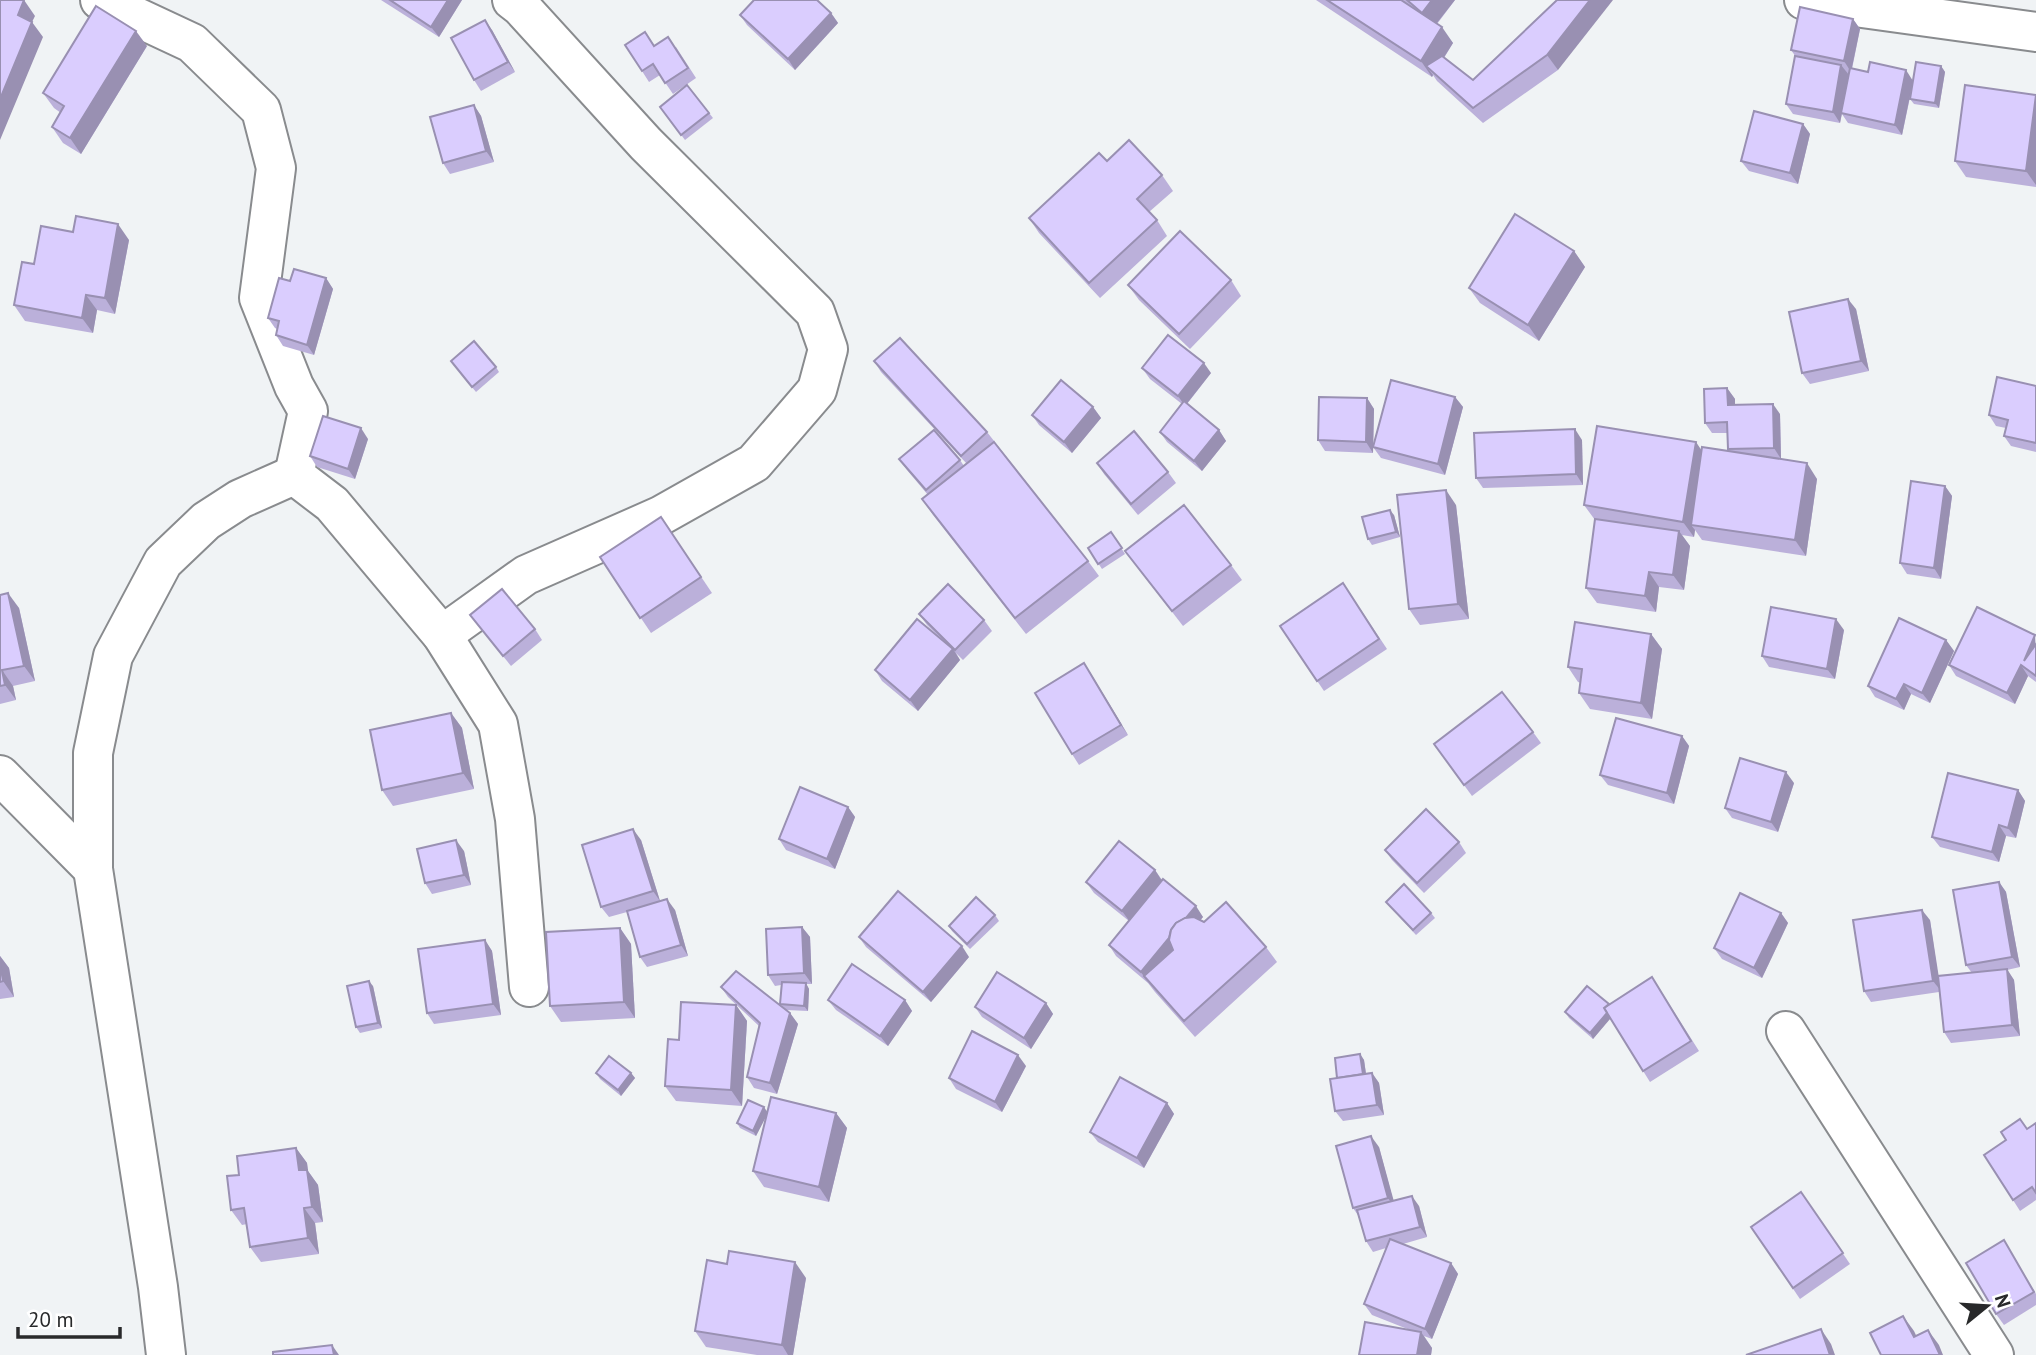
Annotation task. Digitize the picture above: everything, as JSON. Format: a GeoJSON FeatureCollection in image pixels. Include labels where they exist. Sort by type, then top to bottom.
{"type":"FeatureCollection","features":[{"type":"Feature","properties":{"kind":"street"},"geometry":{"type":"LineString","coordinates":[[100,0],[192,43],[261,110],[276,168],[259,298],[294,386],[308,411],[295,475]]}},
{"type":"Feature","properties":{"kind":"street"},"geometry":{"type":"LineString","coordinates":[[442,635],[526,575],[660,516],[754,463],[817,390],[828,349],[815,312],[646,144],[512,0]]}},
{"type":"Feature","properties":{"kind":"street"},"geometry":{"type":"LineString","coordinates":[[1804,0],[2036,32]]}},
{"type":"Feature","properties":{"kind":"street"},"geometry":{"type":"LineString","coordinates":[[295,475],[332,504],[442,635],[498,724],[515,819],[529,987]]}},
{"type":"Feature","properties":{"kind":"street"},"geometry":{"type":"LineString","coordinates":[[166,1355],[158,1287],[93,869],[93,754],[113,656],[163,562],[206,520],[240,499],[295,475]]}},
{"type":"Feature","properties":{"kind":"street"},"geometry":{"type":"LineString","coordinates":[[0,775],[93,869]]}},
{"type":"Feature","properties":{"kind":"street"},"geometry":{"type":"LineString","coordinates":[[1786,1031],[1994,1355]]}},
{"type":"Feature","properties":{"kind":"building"},"geometry":{"type":"Polygon","coordinates":[[[0,0],[24,0],[18,15],[32,22],[0,99],[0,0]]]}},
{"type":"Feature","properties":{"kind":"building"},"geometry":{"type":"Polygon","coordinates":[[[390,0],[448,0],[431,27],[390,0]]]}},
{"type":"Feature","properties":{"kind":"building"},"geometry":{"type":"Polygon","coordinates":[[[754,0],[817,0],[831,13],[788,59],[740,15],[754,0]]]}},
{"type":"Feature","properties":{"kind":"building"},"geometry":{"type":"Polygon","coordinates":[[[1327,0],[1401,0],[1442,27],[1421,61],[1327,0]]]}},
{"type":"Feature","properties":{"kind":"building"},"geometry":{"type":"Polygon","coordinates":[[[1407,0],[1432,0],[1422,13],[1407,0]]]}},
{"type":"Feature","properties":{"kind":"building"},"geometry":{"type":"Polygon","coordinates":[[[1557,0],[1590,0],[1547,55],[1473,108],[1426,66],[1442,56],[1473,80],[1557,0]]]}},
{"type":"Feature","properties":{"kind":"building"},"geometry":{"type":"Polygon","coordinates":[[[96,6],[136,31],[70,138],[52,127],[64,106],[43,93],[96,6]]]}},
{"type":"Feature","properties":{"kind":"building"},"geometry":{"type":"Polygon","coordinates":[[[1800,7],[1853,19],[1844,61],[1791,50],[1800,7]]]}},
{"type":"Feature","properties":{"kind":"building"},"geometry":{"type":"Polygon","coordinates":[[[485,20],[508,62],[474,80],[451,38],[485,20]]]}},
{"type":"Feature","properties":{"kind":"building"},"geometry":{"type":"Polygon","coordinates":[[[645,32],[654,46],[668,37],[688,68],[665,83],[653,64],[642,71],[625,45],[645,32]]]}},
{"type":"Feature","properties":{"kind":"building"},"geometry":{"type":"Polygon","coordinates":[[[1795,56],[1841,65],[1833,112],[1786,104],[1795,56]]]}},
{"type":"Feature","properties":{"kind":"building"},"geometry":{"type":"Polygon","coordinates":[[[1870,62],[1906,70],[1895,125],[1841,113],[1850,68],[1868,72],[1870,62]]]}},
{"type":"Feature","properties":{"kind":"building"},"geometry":{"type":"Polygon","coordinates":[[[1916,62],[1941,66],[1935,103],[1910,99],[1916,62]]]}},
{"type":"Feature","properties":{"kind":"building"},"geometry":{"type":"Polygon","coordinates":[[[687,85],[709,113],[681,135],[660,107],[687,85]]]}},
{"type":"Feature","properties":{"kind":"building"},"geometry":{"type":"Polygon","coordinates":[[[1965,85],[2036,95],[2026,171],[1955,161],[1965,85]]]}},
{"type":"Feature","properties":{"kind":"building"},"geometry":{"type":"Polygon","coordinates":[[[474,105],[486,151],[443,163],[430,117],[474,105]]]}},
{"type":"Feature","properties":{"kind":"building"},"geometry":{"type":"Polygon","coordinates":[[[1754,111],[1803,124],[1790,173],[1741,161],[1754,111]]]}},
{"type":"Feature","properties":{"kind":"building"},"geometry":{"type":"Polygon","coordinates":[[[1129,140],[1162,175],[1137,199],[1157,220],[1089,283],[1029,218],[1099,153],[1107,161],[1129,140]]]}},
{"type":"Feature","properties":{"kind":"building"},"geometry":{"type":"Polygon","coordinates":[[[1515,214],[1574,251],[1528,325],[1469,288],[1515,214]]]}},
{"type":"Feature","properties":{"kind":"building"},"geometry":{"type":"Polygon","coordinates":[[[76,216],[118,224],[105,298],[86,295],[82,318],[14,305],[22,262],[34,264],[41,226],[73,232],[76,216]]]}},
{"type":"Feature","properties":{"kind":"building"},"geometry":{"type":"Polygon","coordinates":[[[1180,231],[1231,280],[1179,334],[1128,285],[1180,231]]]}},
{"type":"Feature","properties":{"kind":"building"},"geometry":{"type":"Polygon","coordinates":[[[294,269],[326,278],[307,345],[276,335],[279,321],[268,318],[279,278],[290,281],[294,269]]]}},
{"type":"Feature","properties":{"kind":"building"},"geometry":{"type":"Polygon","coordinates":[[[1848,299],[1861,361],[1802,373],[1789,312],[1848,299]]]}},
{"type":"Feature","properties":{"kind":"building"},"geometry":{"type":"Polygon","coordinates":[[[1168,335],[1204,363],[1178,396],[1142,368],[1168,335]]]}},
{"type":"Feature","properties":{"kind":"building"},"geometry":{"type":"Polygon","coordinates":[[[900,338],[987,432],[961,456],[874,361],[900,338]]]}},
{"type":"Feature","properties":{"kind":"building"},"geometry":{"type":"Polygon","coordinates":[[[474,341],[496,367],[472,387],[451,361],[474,341]]]}},
{"type":"Feature","properties":{"kind":"building"},"geometry":{"type":"Polygon","coordinates":[[[1997,377],[2036,386],[2036,443],[2004,436],[2008,420],[1989,415],[1997,377]]]}},
{"type":"Feature","properties":{"kind":"building"},"geometry":{"type":"Polygon","coordinates":[[[1061,380],[1093,407],[1064,442],[1032,415],[1061,380]]]}},
{"type":"Feature","properties":{"kind":"building"},"geometry":{"type":"Polygon","coordinates":[[[1391,380],[1455,397],[1438,464],[1373,447],[1391,380]]]}},
{"type":"Feature","properties":{"kind":"building"},"geometry":{"type":"Polygon","coordinates":[[[1727,388],[1728,405],[1773,404],[1774,448],[1728,449],[1727,422],[1705,423],[1704,389],[1727,388]]]}},
{"type":"Feature","properties":{"kind":"building"},"geometry":{"type":"Polygon","coordinates":[[[1319,397],[1367,398],[1366,442],[1318,440],[1319,397]]]}},
{"type":"Feature","properties":{"kind":"building"},"geometry":{"type":"Polygon","coordinates":[[[1184,401],[1219,430],[1194,461],[1160,432],[1184,401]]]}},
{"type":"Feature","properties":{"kind":"building"},"geometry":{"type":"Polygon","coordinates":[[[323,416],[361,428],[348,469],[310,456],[323,416]]]}},
{"type":"Feature","properties":{"kind":"building"},"geometry":{"type":"Polygon","coordinates":[[[1597,426],[1696,442],[1683,522],[1584,505],[1597,426]]]}},
{"type":"Feature","properties":{"kind":"building"},"geometry":{"type":"Polygon","coordinates":[[[1575,429],[1576,474],[1476,478],[1474,433],[1575,429]]]}},
{"type":"Feature","properties":{"kind":"building"},"geometry":{"type":"Polygon","coordinates":[[[934,430],[960,460],[926,490],[899,459],[934,430]]]}},
{"type":"Feature","properties":{"kind":"building"},"geometry":{"type":"Polygon","coordinates":[[[1134,431],[1168,472],[1131,504],[1097,463],[1134,431]]]}},
{"type":"Feature","properties":{"kind":"building"},"geometry":{"type":"Polygon","coordinates":[[[994,442],[1088,561],[1015,618],[922,499],[994,442]]]}},
{"type":"Feature","properties":{"kind":"building"},"geometry":{"type":"Polygon","coordinates":[[[1702,447],[1807,463],[1795,540],[1691,525],[1702,447]]]}},
{"type":"Feature","properties":{"kind":"building"},"geometry":{"type":"Polygon","coordinates":[[[1911,481],[1945,486],[1934,568],[1900,563],[1911,481]]]}},
{"type":"Feature","properties":{"kind":"building"},"geometry":{"type":"Polygon","coordinates":[[[1446,490],[1458,604],[1409,609],[1397,495],[1446,490]]]}},
{"type":"Feature","properties":{"kind":"building"},"geometry":{"type":"Polygon","coordinates":[[[1184,505],[1231,565],[1172,611],[1125,551],[1184,505]]]}},
{"type":"Feature","properties":{"kind":"building"},"geometry":{"type":"Polygon","coordinates":[[[1390,510],[1396,532],[1368,539],[1362,517],[1390,510]]]}},
{"type":"Feature","properties":{"kind":"building"},"geometry":{"type":"Polygon","coordinates":[[[661,517],[701,577],[640,618],[600,557],[661,517]]]}},
{"type":"Feature","properties":{"kind":"building"},"geometry":{"type":"Polygon","coordinates":[[[1595,519],[1679,531],[1673,575],[1649,572],[1645,596],[1586,588],[1595,519]]]}},
{"type":"Feature","properties":{"kind":"building"},"geometry":{"type":"Polygon","coordinates":[[[1111,532],[1122,548],[1098,564],[1088,548],[1111,532]]]}},
{"type":"Feature","properties":{"kind":"building"},"geometry":{"type":"Polygon","coordinates":[[[1343,583],[1379,639],[1317,681],[1280,626],[1343,583]]]}},
{"type":"Feature","properties":{"kind":"building"},"geometry":{"type":"Polygon","coordinates":[[[948,584],[984,620],[955,650],[919,614],[948,584]]]}},
{"type":"Feature","properties":{"kind":"building"},"geometry":{"type":"Polygon","coordinates":[[[502,589],[535,629],[503,656],[470,615],[502,589]]]}},
{"type":"Feature","properties":{"kind":"building"},"geometry":{"type":"Polygon","coordinates":[[[8,593],[24,666],[2,670],[5,685],[0,686],[0,595],[8,593]]]}},
{"type":"Feature","properties":{"kind":"building"},"geometry":{"type":"Polygon","coordinates":[[[1771,607],[1836,619],[1827,669],[1762,656],[1771,607]]]}},
{"type":"Feature","properties":{"kind":"building"},"geometry":{"type":"Polygon","coordinates":[[[1977,607],[2035,635],[2024,661],[2036,644],[2036,676],[2021,665],[2007,693],[1949,665],[1977,607]]]}},
{"type":"Feature","properties":{"kind":"building"},"geometry":{"type":"Polygon","coordinates":[[[1899,618],[1946,640],[1922,693],[1904,684],[1896,699],[1868,686],[1899,618]]]}},
{"type":"Feature","properties":{"kind":"building"},"geometry":{"type":"Polygon","coordinates":[[[917,619],[953,649],[910,700],[875,670],[917,619]]]}},
{"type":"Feature","properties":{"kind":"building"},"geometry":{"type":"Polygon","coordinates":[[[1575,622],[1651,634],[1641,703],[1579,693],[1582,669],[1568,667],[1575,622]]]}},
{"type":"Feature","properties":{"kind":"building"},"geometry":{"type":"Polygon","coordinates":[[[1084,663],[1121,725],[1072,754],[1035,693],[1084,663]]]}},
{"type":"Feature","properties":{"kind":"building"},"geometry":{"type":"Polygon","coordinates":[[[1502,692],[1533,732],[1464,785],[1434,744],[1502,692]]]}},
{"type":"Feature","properties":{"kind":"building"},"geometry":{"type":"Polygon","coordinates":[[[451,713],[463,773],[382,790],[370,730],[451,713]]]}},
{"type":"Feature","properties":{"kind":"building"},"geometry":{"type":"Polygon","coordinates":[[[1616,718],[1682,736],[1667,793],[1600,775],[1616,718]]]}},
{"type":"Feature","properties":{"kind":"building"},"geometry":{"type":"Polygon","coordinates":[[[1740,758],[1786,772],[1771,822],[1725,808],[1740,758]]]}},
{"type":"Feature","properties":{"kind":"building"},"geometry":{"type":"Polygon","coordinates":[[[1948,773],[2018,790],[2008,828],[1999,825],[1992,852],[1932,837],[1948,773]]]}},
{"type":"Feature","properties":{"kind":"building"},"geometry":{"type":"Polygon","coordinates":[[[800,787],[848,807],[827,859],[779,839],[800,787]]]}},
{"type":"Feature","properties":{"kind":"building"},"geometry":{"type":"Polygon","coordinates":[[[1426,809],[1459,842],[1417,883],[1385,850],[1426,809]]]}},
{"type":"Feature","properties":{"kind":"building"},"geometry":{"type":"Polygon","coordinates":[[[633,829],[653,891],[601,907],[582,845],[633,829]]]}},
{"type":"Feature","properties":{"kind":"building"},"geometry":{"type":"Polygon","coordinates":[[[456,840],[464,875],[425,883],[417,849],[456,840]]]}},
{"type":"Feature","properties":{"kind":"building"},"geometry":{"type":"Polygon","coordinates":[[[1119,841],[1155,870],[1122,911],[1086,882],[1119,841]]]}},
{"type":"Feature","properties":{"kind":"building"},"geometry":{"type":"Polygon","coordinates":[[[1163,879],[1196,906],[1186,918],[1176,923],[1169,938],[1141,972],[1109,945],[1163,879]]]}},
{"type":"Feature","properties":{"kind":"building"},"geometry":{"type":"Polygon","coordinates":[[[1999,882],[2012,957],[1966,965],[1953,890],[1999,882]]]}},
{"type":"Feature","properties":{"kind":"building"},"geometry":{"type":"Polygon","coordinates":[[[1404,884],[1431,913],[1413,930],[1386,902],[1404,884]]]}},
{"type":"Feature","properties":{"kind":"building"},"geometry":{"type":"Polygon","coordinates":[[[898,891],[962,946],[923,992],[859,937],[898,891]]]}},
{"type":"Feature","properties":{"kind":"building"},"geometry":{"type":"Polygon","coordinates":[[[1740,893],[1781,913],[1754,968],[1714,948],[1740,893]]]}},
{"type":"Feature","properties":{"kind":"building"},"geometry":{"type":"Polygon","coordinates":[[[976,897],[995,915],[967,944],[949,926],[976,897]]]}},
{"type":"Feature","properties":{"kind":"building"},"geometry":{"type":"Polygon","coordinates":[[[667,899],[681,945],[640,957],[627,911],[667,899]]]}},
{"type":"Feature","properties":{"kind":"building"},"geometry":{"type":"Polygon","coordinates":[[[1226,902],[1266,947],[1184,1021],[1144,976],[1173,950],[1169,940],[1176,923],[1194,917],[1204,922],[1226,902]]]}},
{"type":"Feature","properties":{"kind":"building"},"geometry":{"type":"Polygon","coordinates":[[[1922,910],[1933,981],[1864,991],[1853,920],[1922,910]]]}},
{"type":"Feature","properties":{"kind":"building"},"geometry":{"type":"Polygon","coordinates":[[[802,927],[804,973],[768,975],[766,929],[802,927]]]}},
{"type":"Feature","properties":{"kind":"building"},"geometry":{"type":"Polygon","coordinates":[[[620,928],[624,1002],[550,1006],[546,932],[620,928]]]}},
{"type":"Feature","properties":{"kind":"building"},"geometry":{"type":"Polygon","coordinates":[[[485,940],[493,1004],[427,1013],[418,949],[485,940]]]}},
{"type":"Feature","properties":{"kind":"building"},"geometry":{"type":"Polygon","coordinates":[[[852,964],[905,1000],[880,1036],[828,1000],[852,964]]]}},
{"type":"Feature","properties":{"kind":"building"},"geometry":{"type":"Polygon","coordinates":[[[2007,969],[2012,1025],[1944,1032],[1938,976],[2007,969]]]}},
{"type":"Feature","properties":{"kind":"building"},"geometry":{"type":"Polygon","coordinates":[[[736,971],[790,1013],[770,1083],[747,1077],[760,1023],[721,987],[736,971]]]}},
{"type":"Feature","properties":{"kind":"building"},"geometry":{"type":"Polygon","coordinates":[[[997,972],[1046,1003],[1024,1038],[975,1007],[997,972]]]}},
{"type":"Feature","properties":{"kind":"building"},"geometry":{"type":"Polygon","coordinates":[[[1652,977],[1691,1041],[1643,1071],[1604,1008],[1652,977]]]}},
{"type":"Feature","properties":{"kind":"building"},"geometry":{"type":"Polygon","coordinates":[[[369,981],[378,1023],[356,1027],[347,986],[369,981]]]}},
{"type":"Feature","properties":{"kind":"building"},"geometry":{"type":"Polygon","coordinates":[[[782,982],[806,983],[804,1006],[780,1004],[782,982]]]}},
{"type":"Feature","properties":{"kind":"building"},"geometry":{"type":"Polygon","coordinates":[[[1587,986],[1609,1004],[1604,1008],[1607,1013],[1590,1033],[1565,1012],[1587,986]]]}},
{"type":"Feature","properties":{"kind":"building"},"geometry":{"type":"Polygon","coordinates":[[[681,1002],[736,1005],[731,1090],[665,1086],[668,1039],[679,1040],[681,1002]]]}},
{"type":"Feature","properties":{"kind":"building"},"geometry":{"type":"Polygon","coordinates":[[[972,1031],[1018,1055],[995,1102],[949,1078],[972,1031]]]}},
{"type":"Feature","properties":{"kind":"building"},"geometry":{"type":"Polygon","coordinates":[[[1360,1054],[1363,1074],[1337,1078],[1335,1058],[1360,1054]]]}},
{"type":"Feature","properties":{"kind":"building"},"geometry":{"type":"Polygon","coordinates":[[[609,1056],[631,1073],[618,1090],[596,1073],[609,1056]]]}},
{"type":"Feature","properties":{"kind":"building"},"geometry":{"type":"Polygon","coordinates":[[[1372,1073],[1377,1105],[1335,1111],[1330,1079],[1372,1073]]]}},
{"type":"Feature","properties":{"kind":"building"},"geometry":{"type":"Polygon","coordinates":[[[1120,1077],[1167,1103],[1137,1158],[1090,1132],[1120,1077]]]}},
{"type":"Feature","properties":{"kind":"building"},"geometry":{"type":"Polygon","coordinates":[[[771,1097],[836,1113],[819,1187],[753,1171],[771,1097]]]}},
{"type":"Feature","properties":{"kind":"building"},"geometry":{"type":"Polygon","coordinates":[[[748,1100],[764,1107],[753,1131],[737,1123],[748,1100]]]}},
{"type":"Feature","properties":{"kind":"building"},"geometry":{"type":"Polygon","coordinates":[[[2020,1119],[2027,1129],[2036,1123],[2036,1193],[2032,1187],[2013,1200],[1984,1155],[2006,1140],[2001,1132],[2020,1119]]]}},
{"type":"Feature","properties":{"kind":"building"},"geometry":{"type":"Polygon","coordinates":[[[1371,1136],[1388,1198],[1353,1208],[1336,1146],[1371,1136]]]}},
{"type":"Feature","properties":{"kind":"building"},"geometry":{"type":"Polygon","coordinates":[[[296,1148],[299,1170],[307,1170],[312,1207],[304,1208],[308,1238],[250,1247],[244,1208],[231,1210],[227,1176],[239,1175],[237,1156],[296,1148]]]}},
{"type":"Feature","properties":{"kind":"building"},"geometry":{"type":"Polygon","coordinates":[[[1801,1192],[1843,1253],[1793,1288],[1751,1227],[1801,1192]]]}},
{"type":"Feature","properties":{"kind":"building"},"geometry":{"type":"Polygon","coordinates":[[[1412,1196],[1420,1227],[1366,1241],[1357,1210],[1412,1196]]]}},
{"type":"Feature","properties":{"kind":"building"},"geometry":{"type":"Polygon","coordinates":[[[1390,1239],[1451,1263],[1425,1329],[1364,1304],[1390,1239]]]}},
{"type":"Feature","properties":{"kind":"building"},"geometry":{"type":"Polygon","coordinates":[[[2004,1240],[2034,1292],[1996,1314],[1966,1263],[2004,1240]]]}},
{"type":"Feature","properties":{"kind":"building"},"geometry":{"type":"Polygon","coordinates":[[[729,1251],[795,1262],[782,1345],[695,1331],[707,1260],[727,1264],[729,1251]]]}},
{"type":"Feature","properties":{"kind":"building"},"geometry":{"type":"Polygon","coordinates":[[[1903,1316],[1914,1337],[1928,1330],[1940,1355],[1881,1355],[1870,1333],[1903,1316]]]}},
{"type":"Feature","properties":{"kind":"building"},"geometry":{"type":"Polygon","coordinates":[[[1365,1322],[1421,1332],[1417,1355],[1359,1355],[1365,1322]]]}},
{"type":"Feature","properties":{"kind":"building"},"geometry":{"type":"Polygon","coordinates":[[[1821,1329],[1830,1355],[1746,1355],[1821,1329]]]}},
{"type":"Feature","properties":{"kind":"building"},"geometry":{"type":"Polygon","coordinates":[[[332,1345],[334,1355],[273,1355],[273,1352],[332,1345]]]}}]}
